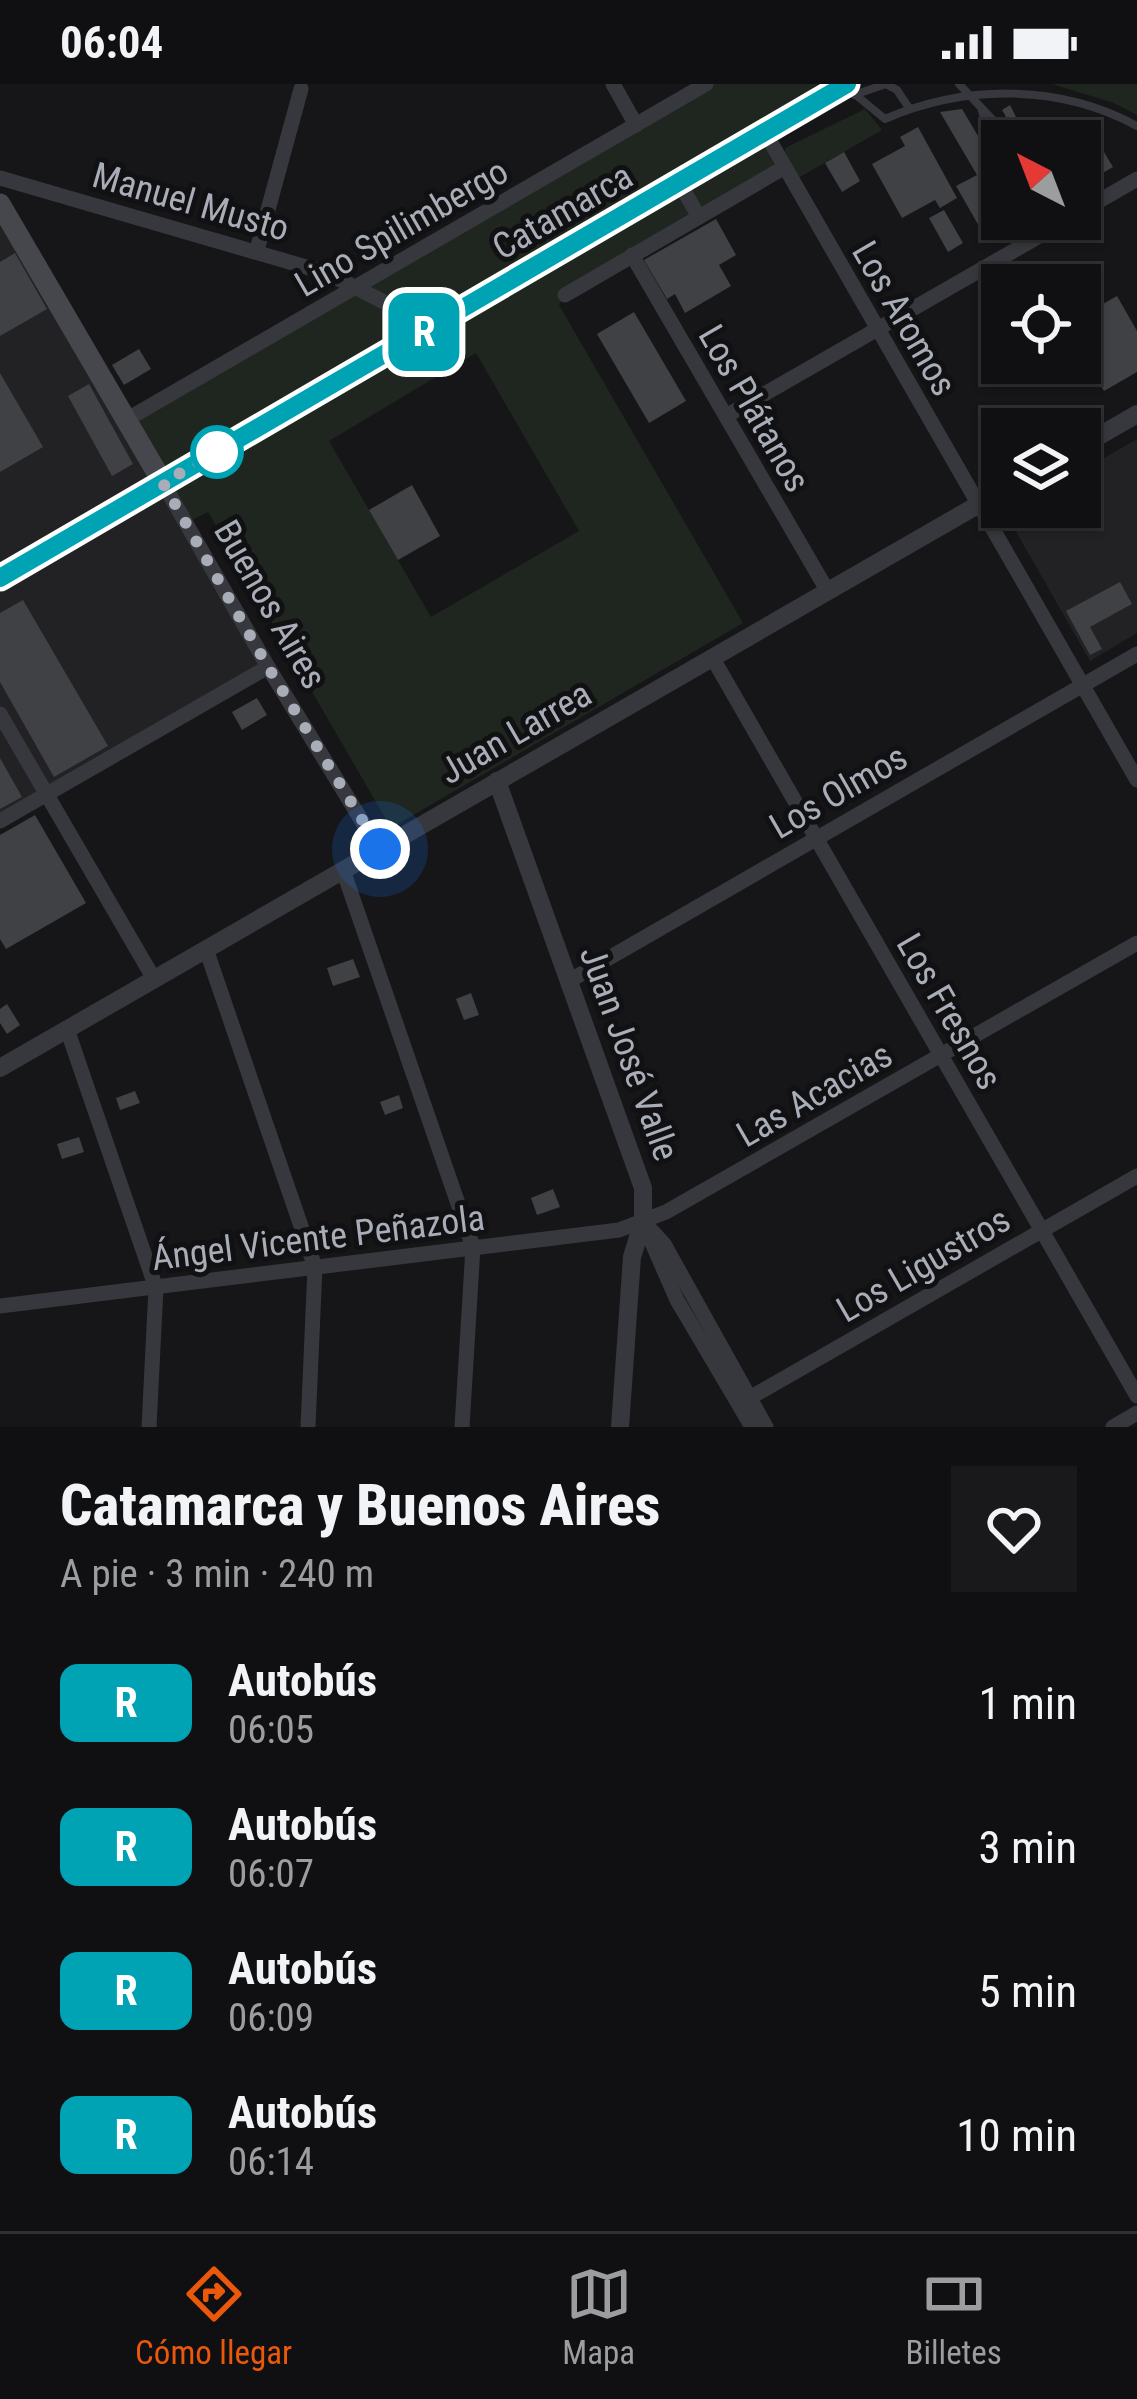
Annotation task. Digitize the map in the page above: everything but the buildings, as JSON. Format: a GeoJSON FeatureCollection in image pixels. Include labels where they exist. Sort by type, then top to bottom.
{"type":"FeatureCollection","features":[{"type":"Feature","properties":{"kind":"main road","name":"Catamarca"},"geometry":{"type":"LineString","coordinates":[[0,578],[844,88]]}},
{"type":"Feature","properties":{"kind":"main road","name":"Buenos Aires"},"geometry":{"type":"LineString","coordinates":[[0,204],[163,483]]}},
{"type":"Feature","properties":{"kind":"street"},"geometry":{"type":"LineString","coordinates":[[613,84],[636,125]]}},
{"type":"Feature","properties":{"kind":"street","name":"Lino Spilimbergo"},"geometry":{"type":"LineString","coordinates":[[126,420],[706,84]]}},
{"type":"Feature","properties":{"kind":"street"},"geometry":{"type":"LineString","coordinates":[[257,250],[303,86]]}},
{"type":"Feature","properties":{"kind":"street","name":"Los Aromos"},"geometry":{"type":"LineString","coordinates":[[766,134],[1137,779]]}},
{"type":"Feature","properties":{"kind":"street"},"geometry":{"type":"LineString","coordinates":[[565,295],[784,167]]}},
{"type":"Feature","properties":{"kind":"street","name":"Manuel Musto"},"geometry":{"type":"LineString","coordinates":[[0,178],[257,250],[359,287],[390,305],[410,340]]}},
{"type":"Feature","properties":{"kind":"street"},"geometry":{"type":"LineString","coordinates":[[1101,200],[1137,179]]}},
{"type":"Feature","properties":{"kind":"street"},"geometry":{"type":"LineString","coordinates":[[680,184],[699,217]]}},
{"type":"Feature","properties":{"kind":"street"},"geometry":{"type":"LineString","coordinates":[[725,416],[1022,240]]}},
{"type":"Feature","properties":{"kind":"street","name":"Los Plátanos"},"geometry":{"type":"LineString","coordinates":[[632,255],[827,590]]}},
{"type":"Feature","properties":{"kind":"street"},"geometry":{"type":"LineString","coordinates":[[1101,435],[1137,414]]}},
{"type":"Feature","properties":{"kind":"street","name":"Buenos Aires"},"geometry":{"type":"LineString","coordinates":[[163,483],[380,849]]}},
{"type":"Feature","properties":{"kind":"street","name":"Juan Larrea"},"geometry":{"type":"LineString","coordinates":[[0,1068],[981,503]]}},
{"type":"Feature","properties":{"kind":"street","name":"Los Olmos"},"geometry":{"type":"LineString","coordinates":[[569,981],[1137,654]]}},
{"type":"Feature","properties":{"kind":"street","name":"Los Fresnos"},"geometry":{"type":"LineString","coordinates":[[712,657],[1137,1396]]}},
{"type":"Feature","properties":{"kind":"street"},"geometry":{"type":"LineString","coordinates":[[0,821],[268,667]]}},
{"type":"Feature","properties":{"kind":"street"},"geometry":{"type":"LineString","coordinates":[[0,714],[154,979]]}},
{"type":"Feature","properties":{"kind":"street","name":"Juan José Valle"},"geometry":{"type":"LineString","coordinates":[[497,781],[643,1188],[643,1221],[632,1257],[620,1427]]}},
{"type":"Feature","properties":{"kind":"street"},"geometry":{"type":"LineString","coordinates":[[343,870],[473,1247],[462,1427]]}},
{"type":"Feature","properties":{"kind":"street","name":"Las Acacias"},"geometry":{"type":"LineString","coordinates":[[643,1221],[1137,943]]}},
{"type":"Feature","properties":{"kind":"street"},"geometry":{"type":"LineString","coordinates":[[206,949],[315,1267],[308,1427]]}},
{"type":"Feature","properties":{"kind":"street"},"geometry":{"type":"LineString","coordinates":[[67,1029],[156,1288],[149,1427]]}},
{"type":"Feature","properties":{"kind":"street","name":"Los Ligustros"},"geometry":{"type":"LineString","coordinates":[[744,1401],[1137,1176]]}},
{"type":"Feature","properties":{"kind":"street"},"geometry":{"type":"LineString","coordinates":[[643,1221],[664,1244],[744,1401],[752,1427]]}},
{"type":"Feature","properties":{"kind":"street","name":"Ángel Vicente Peñazola"},"geometry":{"type":"LineString","coordinates":[[0,1306],[619,1230],[643,1221]]}},
{"type":"Feature","properties":{"kind":"street"},"geometry":{"type":"LineString","coordinates":[[744,1401],[766,1427]]}},
{"type":"Feature","properties":{"kind":"street"},"geometry":{"type":"LineString","coordinates":[[1112,1427],[1137,1413]]}},
{"type":"Feature","properties":{"kind":"lane"},"geometry":{"type":"LineString","coordinates":[[844,88],[886,84],[897,90],[909,108]]}},
{"type":"Feature","properties":{"kind":"lane"},"geometry":{"type":"LineString","coordinates":[[959,84],[988,120]]}},
{"type":"Feature","properties":{"kind":"lane"},"geometry":{"type":"LineString","coordinates":[[844,88],[885,119],[909,108],[969,94],[1034,91],[1111,111],[1137,126]]}},
{"type":"Feature","properties":{"kind":"shaded area"},"geometry":{"type":"Polygon","coordinates":[[[706,84],[847,84],[766,134],[785,167],[565,295],[559,305],[743,623],[391,828],[208,512],[186,523],[126,420],[706,84]],[[476,353],[329,441],[431,617],[579,531],[476,353]]]}},
{"type":"Feature","properties":{"kind":"shaded area"},"geometry":{"type":"Polygon","coordinates":[[[1052,84],[1137,84],[1137,115],[1114,103],[1052,84]]]}},
{"type":"Feature","properties":{"kind":"shaded area"},"geometry":{"type":"Polygon","coordinates":[[[865,109],[882,130],[798,178],[785,148],[865,109]]]}},
{"type":"Feature","properties":{"kind":"shaded area"},"geometry":{"type":"Polygon","coordinates":[[[0,204],[268,667],[0,821],[0,204]]]}},
{"type":"Feature","properties":{"kind":"shaded area"},"geometry":{"type":"Polygon","coordinates":[[[1137,439],[1137,633],[1090,661],[1014,528],[1101,528],[1101,460],[1137,439]]]}},
{"type":"Feature","properties":{"kind":"bus line","name":"R"},"geometry":{"type":"LineString","coordinates":[[0,578],[847,84]]}},
{"type":"Feature","properties":{"kind":"route"},"geometry":{"type":"LineString","coordinates":[[217,452],[163,483],[380,849]]}}]}
